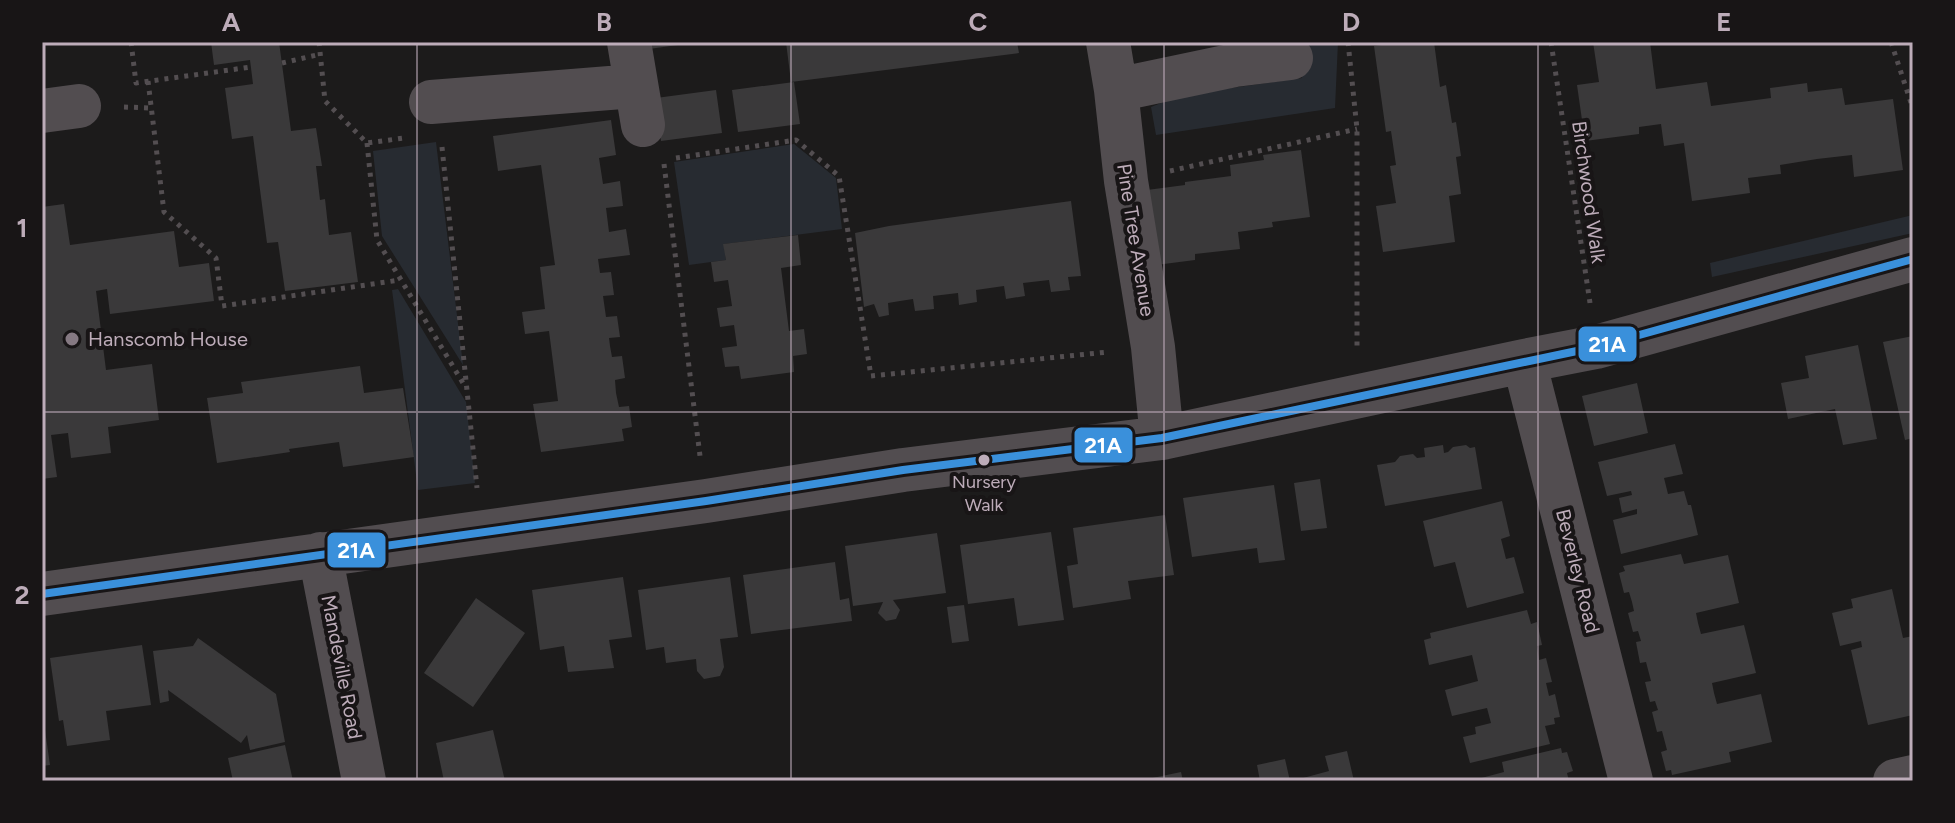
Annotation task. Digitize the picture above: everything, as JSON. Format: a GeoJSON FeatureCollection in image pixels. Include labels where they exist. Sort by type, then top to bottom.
{"type":"FeatureCollection","features":[{"type":"Feature","properties":{"kind":"street"},"geometry":{"type":"LineString","coordinates":[[436,118],[639,106],[629,42]]}},
{"type":"Feature","properties":{"kind":"street","name":"Pine Tree Avenue"},"geometry":{"type":"LineString","coordinates":[[1108,42],[1126,181],[1153,347],[1162,438]]}},
{"type":"Feature","properties":{"kind":"street"},"geometry":{"type":"LineString","coordinates":[[1116,90],[1234,54],[1291,58]]}},
{"type":"Feature","properties":{"kind":"street"},"geometry":{"type":"LineString","coordinates":[[42,594],[706,501],[903,470],[1162,438],[1596,347],[1913,259]]}},
{"type":"Feature","properties":{"kind":"street","name":"Beverley Road"},"geometry":{"type":"LineString","coordinates":[[1524,361],[1631,781]]}},
{"type":"Feature","properties":{"kind":"street","name":"Mandeville Road"},"geometry":{"type":"LineString","coordinates":[[320,554],[364,781]]}},
{"type":"Feature","properties":{"kind":"street"},"geometry":{"type":"LineString","coordinates":[[1895,781],[1913,777]]}},
{"type":"Feature","properties":{"kind":"path"},"geometry":{"type":"LineString","coordinates":[[131,42],[136,83],[251,67]]}},
{"type":"Feature","properties":{"kind":"path"},"geometry":{"type":"LineString","coordinates":[[319,42],[325,101],[367,143],[377,240],[468,392]]}},
{"type":"Feature","properties":{"kind":"path"},"geometry":{"type":"LineString","coordinates":[[1348,42],[1357,129],[1358,397]]}},
{"type":"Feature","properties":{"kind":"path","name":"Birchwood Walk"},"geometry":{"type":"LineString","coordinates":[[1551,42],[1596,347]]}},
{"type":"Feature","properties":{"kind":"path"},"geometry":{"type":"LineString","coordinates":[[1891,42],[1913,109]]}},
{"type":"Feature","properties":{"kind":"path"},"geometry":{"type":"LineString","coordinates":[[282,63],[321,54]]}},
{"type":"Feature","properties":{"kind":"path"},"geometry":{"type":"LineString","coordinates":[[148,81],[164,212],[216,258],[222,306],[400,280]]}},
{"type":"Feature","properties":{"kind":"path"},"geometry":{"type":"LineString","coordinates":[[367,143],[436,118],[481,532]]}},
{"type":"Feature","properties":{"kind":"path"},"geometry":{"type":"LineString","coordinates":[[1126,181],[1357,129]]}},
{"type":"Feature","properties":{"kind":"path"},"geometry":{"type":"LineString","coordinates":[[706,501],[663,160],[796,140],[839,176],[871,376],[1153,347]]}},
{"type":"Feature","properties":{"kind":"shaded area"},"geometry":{"type":"Polygon","coordinates":[[[1304,42],[1338,42],[1335,108],[1156,135],[1151,107],[1181,95],[1302,78],[1304,42]]]}},
{"type":"Feature","properties":{"kind":"shaded area"},"geometry":{"type":"Polygon","coordinates":[[[436,142],[463,365],[382,236],[373,151],[436,142]]]}},
{"type":"Feature","properties":{"kind":"shaded area"},"geometry":{"type":"Polygon","coordinates":[[[794,144],[836,178],[842,229],[724,244],[726,260],[689,265],[674,162],[794,144]]]}},
{"type":"Feature","properties":{"kind":"shaded area"},"geometry":{"type":"Polygon","coordinates":[[[1913,215],[1913,233],[1712,277],[1710,263],[1913,215]]]}},
{"type":"Feature","properties":{"kind":"shaded area"},"geometry":{"type":"Polygon","coordinates":[[[398,289],[466,402],[475,483],[418,490],[392,290],[398,289]]]}},
{"type":"Feature","properties":{"kind":"building"},"geometry":{"type":"Polygon","coordinates":[[[211,42],[279,42],[291,131],[316,128],[322,166],[316,166],[320,200],[325,199],[329,235],[351,232],[358,282],[285,291],[278,242],[267,243],[253,136],[232,139],[225,88],[253,84],[250,60],[214,65],[211,42]]]}},
{"type":"Feature","properties":{"kind":"building"},"geometry":{"type":"Polygon","coordinates":[[[648,42],[685,42],[685,44],[649,49],[648,42]]]}},
{"type":"Feature","properties":{"kind":"building"},"geometry":{"type":"Polygon","coordinates":[[[786,42],[1017,42],[1019,53],[791,82],[786,42]]]}},
{"type":"Feature","properties":{"kind":"building"},"geometry":{"type":"Polygon","coordinates":[[[1434,42],[1440,87],[1446,85],[1452,123],[1456,122],[1461,156],[1456,157],[1461,194],[1449,196],[1455,242],[1383,252],[1376,206],[1396,203],[1390,166],[1396,165],[1391,131],[1386,132],[1374,46],[1434,42]]]}},
{"type":"Feature","properties":{"kind":"building"},"geometry":{"type":"Polygon","coordinates":[[[1593,42],[1650,42],[1656,89],[1707,82],[1711,106],[1771,98],[1770,88],[1807,83],[1808,92],[1842,88],[1845,105],[1893,99],[1903,170],[1854,177],[1852,155],[1817,159],[1780,165],[1781,174],[1748,178],[1750,193],[1692,201],[1684,143],[1664,146],[1661,124],[1639,127],[1639,134],[1585,141],[1577,85],[1599,82],[1593,42]]]}},
{"type":"Feature","properties":{"kind":"building"},"geometry":{"type":"Polygon","coordinates":[[[794,82],[800,124],[738,132],[732,90],[794,82]]]}},
{"type":"Feature","properties":{"kind":"building"},"geometry":{"type":"Polygon","coordinates":[[[716,90],[722,133],[661,141],[656,98],[716,90]]]}},
{"type":"Feature","properties":{"kind":"building"},"geometry":{"type":"Polygon","coordinates":[[[611,120],[616,155],[599,158],[603,184],[620,181],[623,206],[606,208],[609,232],[626,229],[630,255],[598,259],[600,273],[611,272],[614,295],[603,296],[606,317],[617,316],[620,337],[609,338],[610,346],[612,357],[622,356],[625,378],[615,380],[616,393],[619,407],[629,406],[632,427],[622,429],[624,441],[541,452],[533,404],[558,401],[549,331],[525,334],[522,312],[545,309],[540,267],[555,265],[541,165],[498,171],[493,136],[611,120]]]}},
{"type":"Feature","properties":{"kind":"building"},"geometry":{"type":"Polygon","coordinates":[[[1301,150],[1310,217],[1272,222],[1273,227],[1238,232],[1240,249],[1195,254],[1195,260],[1156,265],[1147,190],[1231,176],[1230,165],[1264,160],[1263,155],[1301,150]]]}},
{"type":"Feature","properties":{"kind":"building"},"geometry":{"type":"Polygon","coordinates":[[[1071,201],[1081,276],[1068,277],[1070,290],[1051,292],[1049,280],[1023,283],[1025,296],[1006,299],[1004,286],[976,290],[977,302],[959,305],[958,293],[933,296],[934,309],[915,311],[913,299],[888,303],[889,315],[879,317],[874,304],[864,307],[855,233],[1071,201]]]}},
{"type":"Feature","properties":{"kind":"building","name":"Hanscomb House"},"geometry":{"type":"Polygon","coordinates":[[[64,204],[70,245],[174,231],[179,267],[209,263],[214,301],[110,314],[107,289],[96,291],[106,370],[152,364],[159,420],[108,427],[111,453],[71,458],[68,433],[51,435],[57,477],[42,479],[42,207],[64,204]]]}},
{"type":"Feature","properties":{"kind":"building"},"geometry":{"type":"Polygon","coordinates":[[[798,235],[801,265],[781,268],[789,331],[804,329],[807,354],[793,356],[794,372],[741,379],[739,366],[725,367],[722,348],[737,346],[734,325],[720,327],[717,308],[732,306],[728,280],[714,282],[711,262],[726,260],[723,244],[798,235]]]}},
{"type":"Feature","properties":{"kind":"building"},"geometry":{"type":"Polygon","coordinates":[[[1913,336],[1913,438],[1905,440],[1883,342],[1913,336]]]}},
{"type":"Feature","properties":{"kind":"building"},"geometry":{"type":"Polygon","coordinates":[[[1858,345],[1877,439],[1843,445],[1835,409],[1788,419],[1781,383],[1809,378],[1805,356],[1858,345]]]}},
{"type":"Feature","properties":{"kind":"building"},"geometry":{"type":"Polygon","coordinates":[[[360,366],[364,393],[403,388],[414,457],[343,467],[339,442],[217,463],[207,398],[243,393],[241,382],[360,366]]]}},
{"type":"Feature","properties":{"kind":"building"},"geometry":{"type":"Polygon","coordinates":[[[1637,383],[1648,433],[1594,446],[1582,396],[1637,383]]]}},
{"type":"Feature","properties":{"kind":"building"},"geometry":{"type":"Polygon","coordinates":[[[1675,444],[1683,474],[1664,478],[1668,494],[1684,491],[1688,505],[1691,505],[1698,535],[1621,554],[1613,520],[1637,514],[1637,509],[1622,513],[1619,498],[1632,495],[1631,491],[1607,496],[1598,462],[1675,444]]]}},
{"type":"Feature","properties":{"kind":"building"},"geometry":{"type":"Polygon","coordinates":[[[1443,445],[1444,453],[1453,447],[1475,447],[1482,489],[1385,506],[1377,465],[1395,462],[1400,456],[1413,454],[1417,458],[1425,457],[1424,448],[1443,445]]]}},
{"type":"Feature","properties":{"kind":"building"},"geometry":{"type":"Polygon","coordinates":[[[1320,479],[1327,528],[1301,531],[1294,483],[1320,479]]]}},
{"type":"Feature","properties":{"kind":"building"},"geometry":{"type":"Polygon","coordinates":[[[1274,485],[1285,560],[1259,563],[1257,548],[1192,557],[1183,498],[1274,485]]]}},
{"type":"Feature","properties":{"kind":"building"},"geometry":{"type":"Polygon","coordinates":[[[1502,501],[1510,536],[1501,539],[1506,559],[1514,557],[1524,593],[1467,608],[1455,562],[1434,567],[1423,521],[1502,501]]]}},
{"type":"Feature","properties":{"kind":"building"},"geometry":{"type":"Polygon","coordinates":[[[1165,515],[1174,575],[1128,581],[1131,599],[1073,608],[1067,566],[1078,564],[1073,528],[1165,515]]]}},
{"type":"Feature","properties":{"kind":"building"},"geometry":{"type":"Polygon","coordinates":[[[1051,532],[1064,620],[1018,626],[1014,598],[968,604],[960,545],[1051,532]]]}},
{"type":"Feature","properties":{"kind":"building"},"geometry":{"type":"Polygon","coordinates":[[[937,533],[946,593],[893,600],[900,610],[896,619],[886,621],[878,613],[883,602],[853,606],[845,546],[937,533]]]}},
{"type":"Feature","properties":{"kind":"building"},"geometry":{"type":"Polygon","coordinates":[[[1681,554],[1684,564],[1728,555],[1739,603],[1696,613],[1698,623],[1701,634],[1744,625],[1756,673],[1712,683],[1714,693],[1717,704],[1761,694],[1772,742],[1729,752],[1731,762],[1672,775],[1671,770],[1666,771],[1661,752],[1667,750],[1662,731],[1657,732],[1652,712],[1658,710],[1655,701],[1650,702],[1645,682],[1651,681],[1646,662],[1640,663],[1636,642],[1641,641],[1638,631],[1633,632],[1628,613],[1634,611],[1632,602],[1629,592],[1624,593],[1619,573],[1625,571],[1623,566],[1681,554]]]}},
{"type":"Feature","properties":{"kind":"building"},"geometry":{"type":"Polygon","coordinates":[[[835,562],[840,600],[849,598],[852,621],[751,634],[743,575],[835,562]]]}},
{"type":"Feature","properties":{"kind":"building"},"geometry":{"type":"Polygon","coordinates":[[[623,577],[632,637],[609,640],[614,668],[568,672],[564,646],[540,650],[532,590],[623,577]]]}},
{"type":"Feature","properties":{"kind":"building"},"geometry":{"type":"Polygon","coordinates":[[[730,577],[738,637],[720,639],[724,667],[720,676],[704,679],[697,671],[696,659],[666,663],[664,647],[646,650],[638,590],[730,577]]]}},
{"type":"Feature","properties":{"kind":"building"},"geometry":{"type":"Polygon","coordinates":[[[1892,589],[1903,638],[1913,636],[1913,715],[1868,725],[1851,650],[1862,647],[1861,641],[1840,646],[1832,613],[1853,608],[1851,599],[1892,589]]]}},
{"type":"Feature","properties":{"kind":"building"},"geometry":{"type":"Polygon","coordinates":[[[476,598],[525,633],[473,707],[424,673],[476,598]]]}},
{"type":"Feature","properties":{"kind":"building"},"geometry":{"type":"Polygon","coordinates":[[[964,605],[969,641],[952,643],[947,607],[964,605]]]}},
{"type":"Feature","properties":{"kind":"building"},"geometry":{"type":"Polygon","coordinates":[[[1527,610],[1531,624],[1537,622],[1542,645],[1537,646],[1539,660],[1546,658],[1552,682],[1546,683],[1549,696],[1555,694],[1560,717],[1554,718],[1555,724],[1545,726],[1550,744],[1470,763],[1463,737],[1476,734],[1475,727],[1491,723],[1487,708],[1452,716],[1445,690],[1478,681],[1472,655],[1429,665],[1424,640],[1431,638],[1430,633],[1527,610]]]}},
{"type":"Feature","properties":{"kind":"building"},"geometry":{"type":"Polygon","coordinates":[[[198,638],[276,694],[285,742],[250,750],[247,735],[241,743],[168,690],[169,701],[160,703],[153,651],[193,646],[198,638]]]}},
{"type":"Feature","properties":{"kind":"building"},"geometry":{"type":"Polygon","coordinates":[[[142,645],[151,705],[106,711],[110,740],[67,746],[63,720],[59,721],[50,658],[142,645]]]}},
{"type":"Feature","properties":{"kind":"building"},"geometry":{"type":"Polygon","coordinates":[[[42,723],[50,765],[42,766],[42,723]]]}},
{"type":"Feature","properties":{"kind":"building"},"geometry":{"type":"Polygon","coordinates":[[[493,730],[505,781],[444,781],[436,743],[493,730]]]}},
{"type":"Feature","properties":{"kind":"building"},"geometry":{"type":"Polygon","coordinates":[[[285,745],[293,781],[233,781],[228,758],[285,745]]]}},
{"type":"Feature","properties":{"kind":"building"},"geometry":{"type":"Polygon","coordinates":[[[1561,748],[1562,753],[1567,752],[1573,771],[1567,773],[1569,781],[1470,781],[1504,772],[1502,762],[1561,748]]]}},
{"type":"Feature","properties":{"kind":"building"},"geometry":{"type":"Polygon","coordinates":[[[1347,751],[1354,781],[1292,781],[1329,771],[1325,756],[1347,751]]]}},
{"type":"Feature","properties":{"kind":"building"},"geometry":{"type":"Polygon","coordinates":[[[1285,759],[1290,781],[1260,781],[1257,765],[1285,759]]]}},
{"type":"Feature","properties":{"kind":"building"},"geometry":{"type":"Polygon","coordinates":[[[1181,772],[1183,781],[1143,781],[1143,780],[1181,772]]]}},
{"type":"Feature","properties":{"kind":"transit line","name":"21A"},"geometry":{"type":"LineString","coordinates":[[42,594],[706,501],[903,470],[1162,438],[1596,347],[1913,259]]}},
{"type":"Feature","properties":{"kind":"place","name":"Hanscomb House"},"geometry":{"type":"Point","coordinates":[72,339]}},
{"type":"Feature","properties":{"kind":"place","name":"Nursery Walk"},"geometry":{"type":"Point","coordinates":[984,460]}}]}
